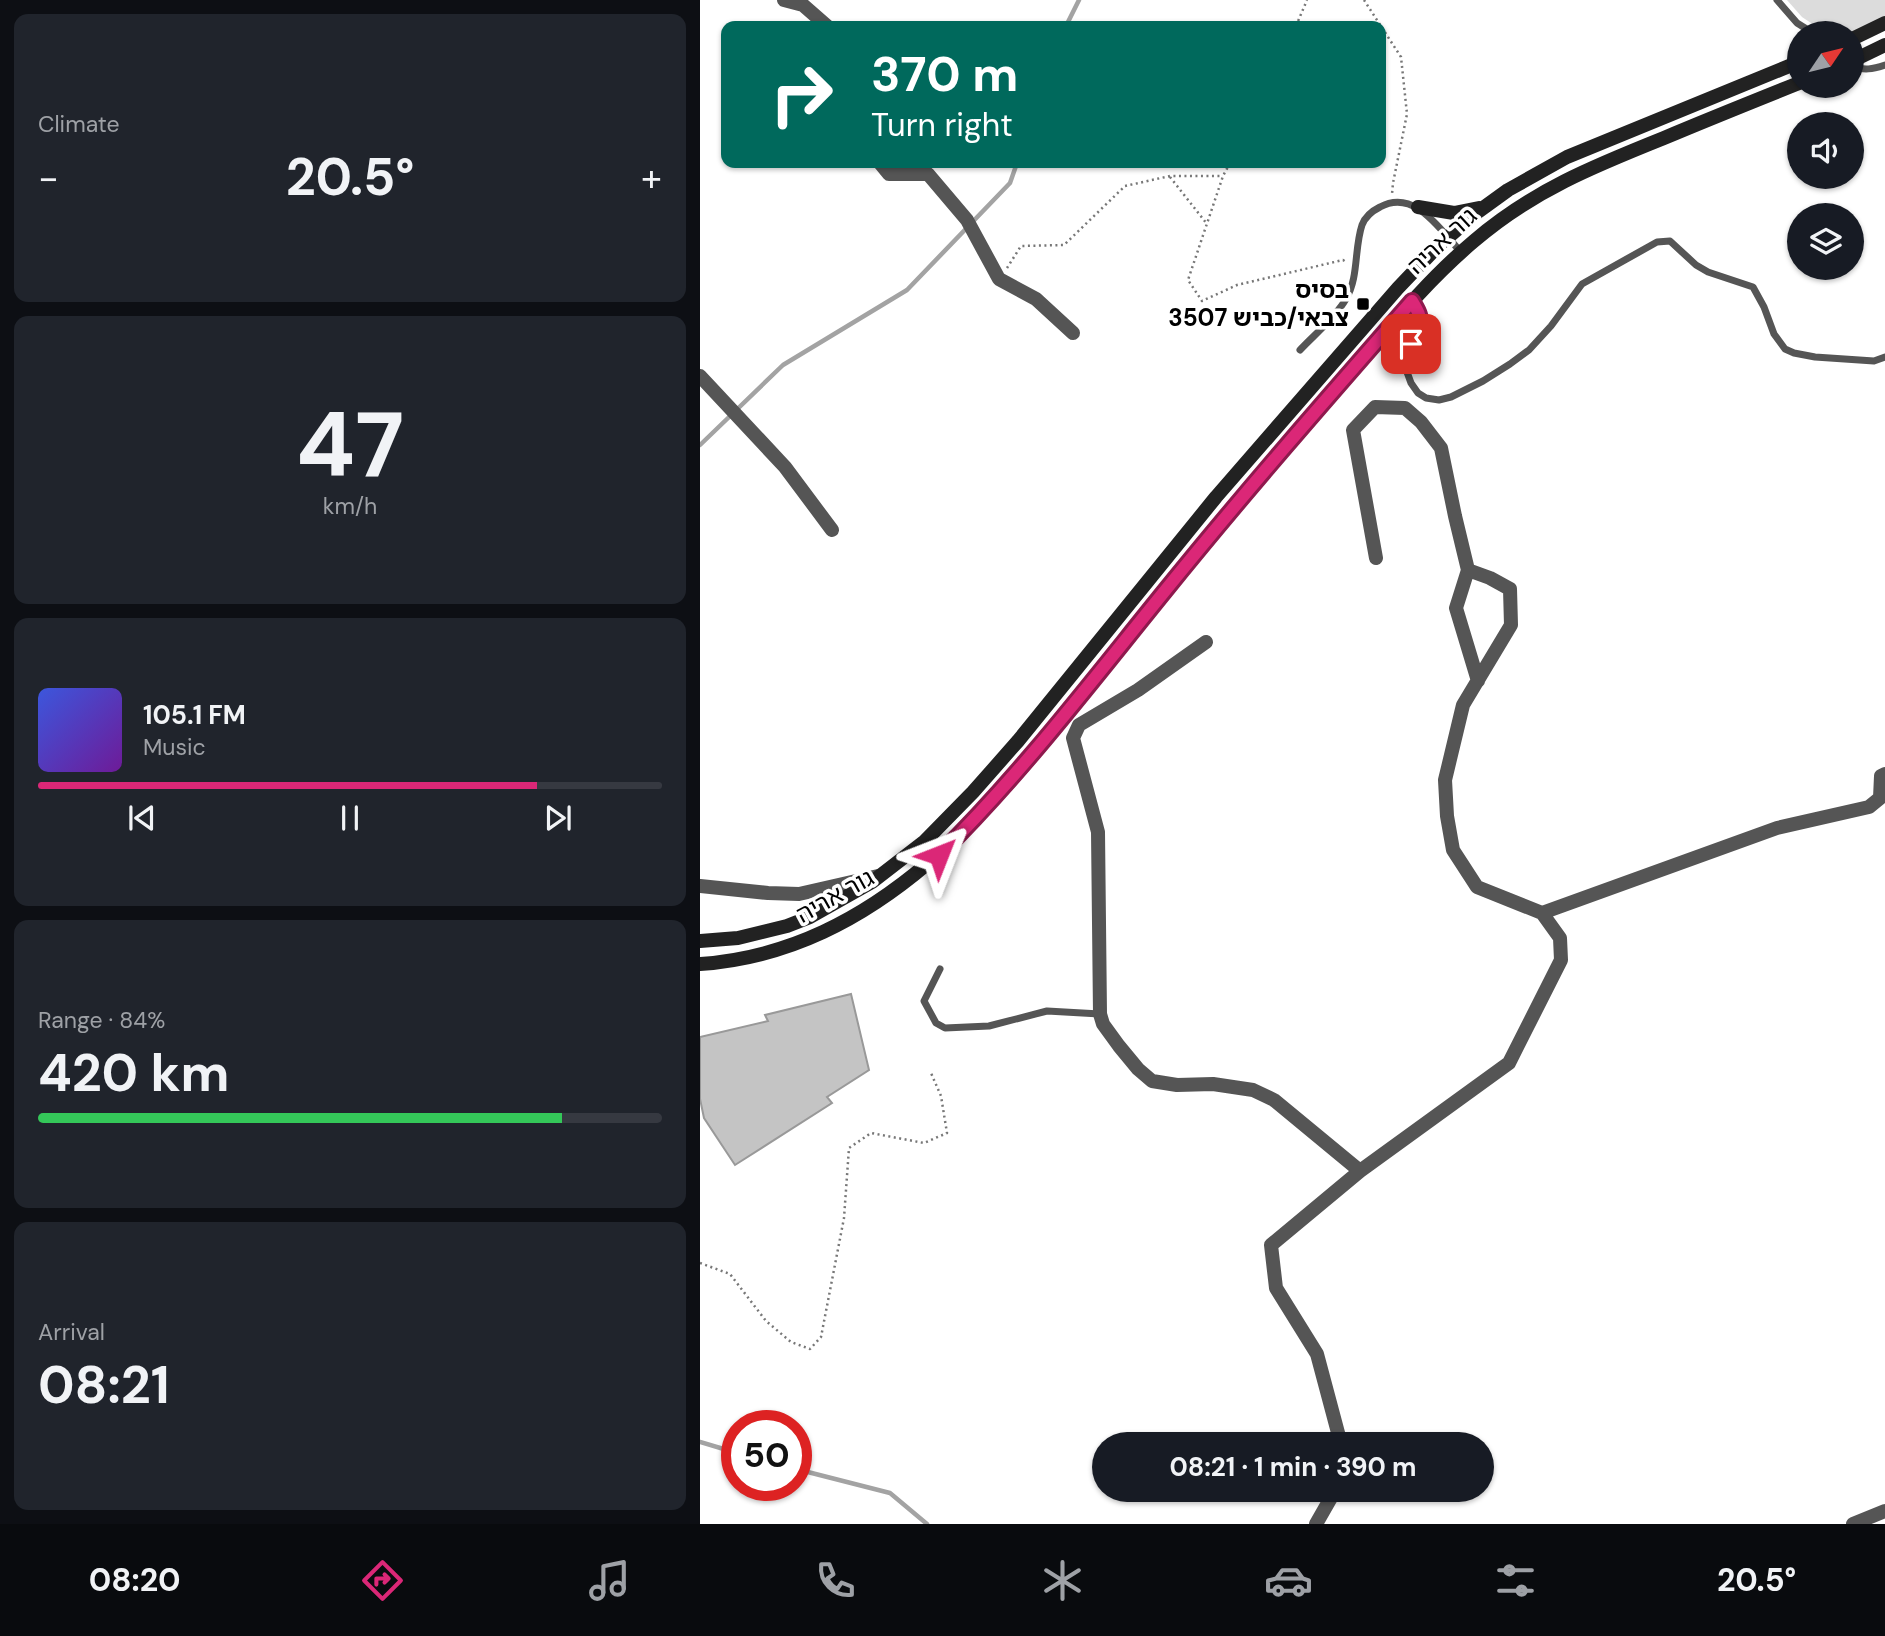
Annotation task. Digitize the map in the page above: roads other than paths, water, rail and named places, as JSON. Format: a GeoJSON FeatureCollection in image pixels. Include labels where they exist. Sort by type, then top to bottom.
{"type":"FeatureCollection","features":[{"type":"Feature","properties":{"kind":"main road"},"geometry":{"type":"LineString","coordinates":[[1864,34],[1885,23]]}},
{"type":"Feature","properties":{"kind":"main road"},"geometry":{"type":"LineString","coordinates":[[1864,55],[1885,44]]}},
{"type":"Feature","properties":{"kind":"main road","name":"גור אריה"},"geometry":{"type":"LineString","coordinates":[[700,942],[738,938],[810,918],[882,875],[925,841],[1018,741],[1216,497],[1398,288],[1447,238],[1487,205],[1567,157],[1787,67]]}},
{"type":"Feature","properties":{"kind":"main road","name":"גור אריה"},"geometry":{"type":"LineString","coordinates":[[700,964],[755,957],[818,935],[882,898],[939,855],[988,805],[1033,753],[1231,510],[1412,301],[1434,277],[1491,226],[1518,207],[1576,174],[1787,88]]}},
{"type":"Feature","properties":{"kind":"main road"},"geometry":{"type":"LineString","coordinates":[[1418,207],[1454,214],[1487,205]]}},
{"type":"Feature","properties":{"kind":"street"},"geometry":{"type":"LineString","coordinates":[[785,0],[803,5],[821,21]]}},
{"type":"Feature","properties":{"kind":"street"},"geometry":{"type":"LineString","coordinates":[[885,168],[890,174],[928,174],[967,220],[999,279],[1036,299],[1073,332]]}},
{"type":"Feature","properties":{"kind":"street"},"geometry":{"type":"LineString","coordinates":[[700,376],[785,467],[832,530]]}},
{"type":"Feature","properties":{"kind":"street"},"geometry":{"type":"LineString","coordinates":[[1376,558],[1353,430],[1376,407],[1405,408],[1421,422],[1441,448],[1468,570],[1456,608],[1478,681]]}},
{"type":"Feature","properties":{"kind":"street"},"geometry":{"type":"LineString","coordinates":[[1338,1432],[1317,1354],[1276,1288],[1271,1245],[1360,1171],[1509,1063],[1560,960],[1560,938],[1542,913],[1477,887],[1453,850],[1444,780],[1463,705],[1510,625],[1510,589],[1468,570]]}},
{"type":"Feature","properties":{"kind":"street"},"geometry":{"type":"LineString","coordinates":[[1206,642],[1138,690],[1079,725],[1073,738],[1098,832],[1100,1014],[1103,1024],[1119,1046],[1138,1069],[1152,1080],[1177,1085],[1213,1084],[1254,1090],[1274,1100],[1360,1171]]}},
{"type":"Feature","properties":{"kind":"street"},"geometry":{"type":"LineString","coordinates":[[1542,913],[1777,828],[1869,807],[1880,798],[1881,776],[1885,774]]}},
{"type":"Feature","properties":{"kind":"street"},"geometry":{"type":"LineString","coordinates":[[700,886],[799,894],[882,875]]}},
{"type":"Feature","properties":{"kind":"street"},"geometry":{"type":"LineString","coordinates":[[1316,1524],[1329,1502]]}},
{"type":"Feature","properties":{"kind":"street"},"geometry":{"type":"LineString","coordinates":[[1853,1524],[1885,1511]]}},
{"type":"Feature","properties":{"kind":"lane"},"geometry":{"type":"LineString","coordinates":[[1777,0],[1795,21]]}},
{"type":"Feature","properties":{"kind":"lane"},"geometry":{"type":"LineString","coordinates":[[1864,69],[1885,65]]}},
{"type":"Feature","properties":{"kind":"lane"},"geometry":{"type":"LineString","coordinates":[[1300,350],[1334,316],[1347,298],[1362,225],[1368,215],[1380,207],[1392,202],[1405,202],[1418,207],[1461,252]]}},
{"type":"Feature","properties":{"kind":"lane"},"geometry":{"type":"LineString","coordinates":[[1412,301],[1421,316],[1419,330],[1411,344],[1407,372],[1418,393],[1426,398],[1439,400],[1483,381],[1510,364],[1529,350],[1551,326],[1582,284],[1657,242],[1671,241],[1696,265],[1708,272],[1752,287],[1764,307],[1774,334],[1785,349],[1815,357],[1874,361],[1885,358]]}},
{"type":"Feature","properties":{"kind":"lane"},"geometry":{"type":"LineString","coordinates":[[940,969],[924,1001],[936,1023],[945,1028],[989,1026],[1047,1011],[1100,1014]]}},
{"type":"Feature","properties":{"kind":"waterway"},"geometry":{"type":"LineString","coordinates":[[1068,21],[1079,0]]}},
{"type":"Feature","properties":{"kind":"waterway"},"geometry":{"type":"LineString","coordinates":[[700,445],[783,365],[907,290],[1010,183],[1015,168]]}},
{"type":"Feature","properties":{"kind":"waterway"},"geometry":{"type":"LineString","coordinates":[[700,1442],[721,1448]]}},
{"type":"Feature","properties":{"kind":"waterway"},"geometry":{"type":"LineString","coordinates":[[812,1473],[890,1493],[927,1524]]}},
{"type":"Feature","properties":{"kind":"place","name":"בסיס צבאי/כביש 3507"},"geometry":{"type":"Point","coordinates":[1363,304]}}]}
